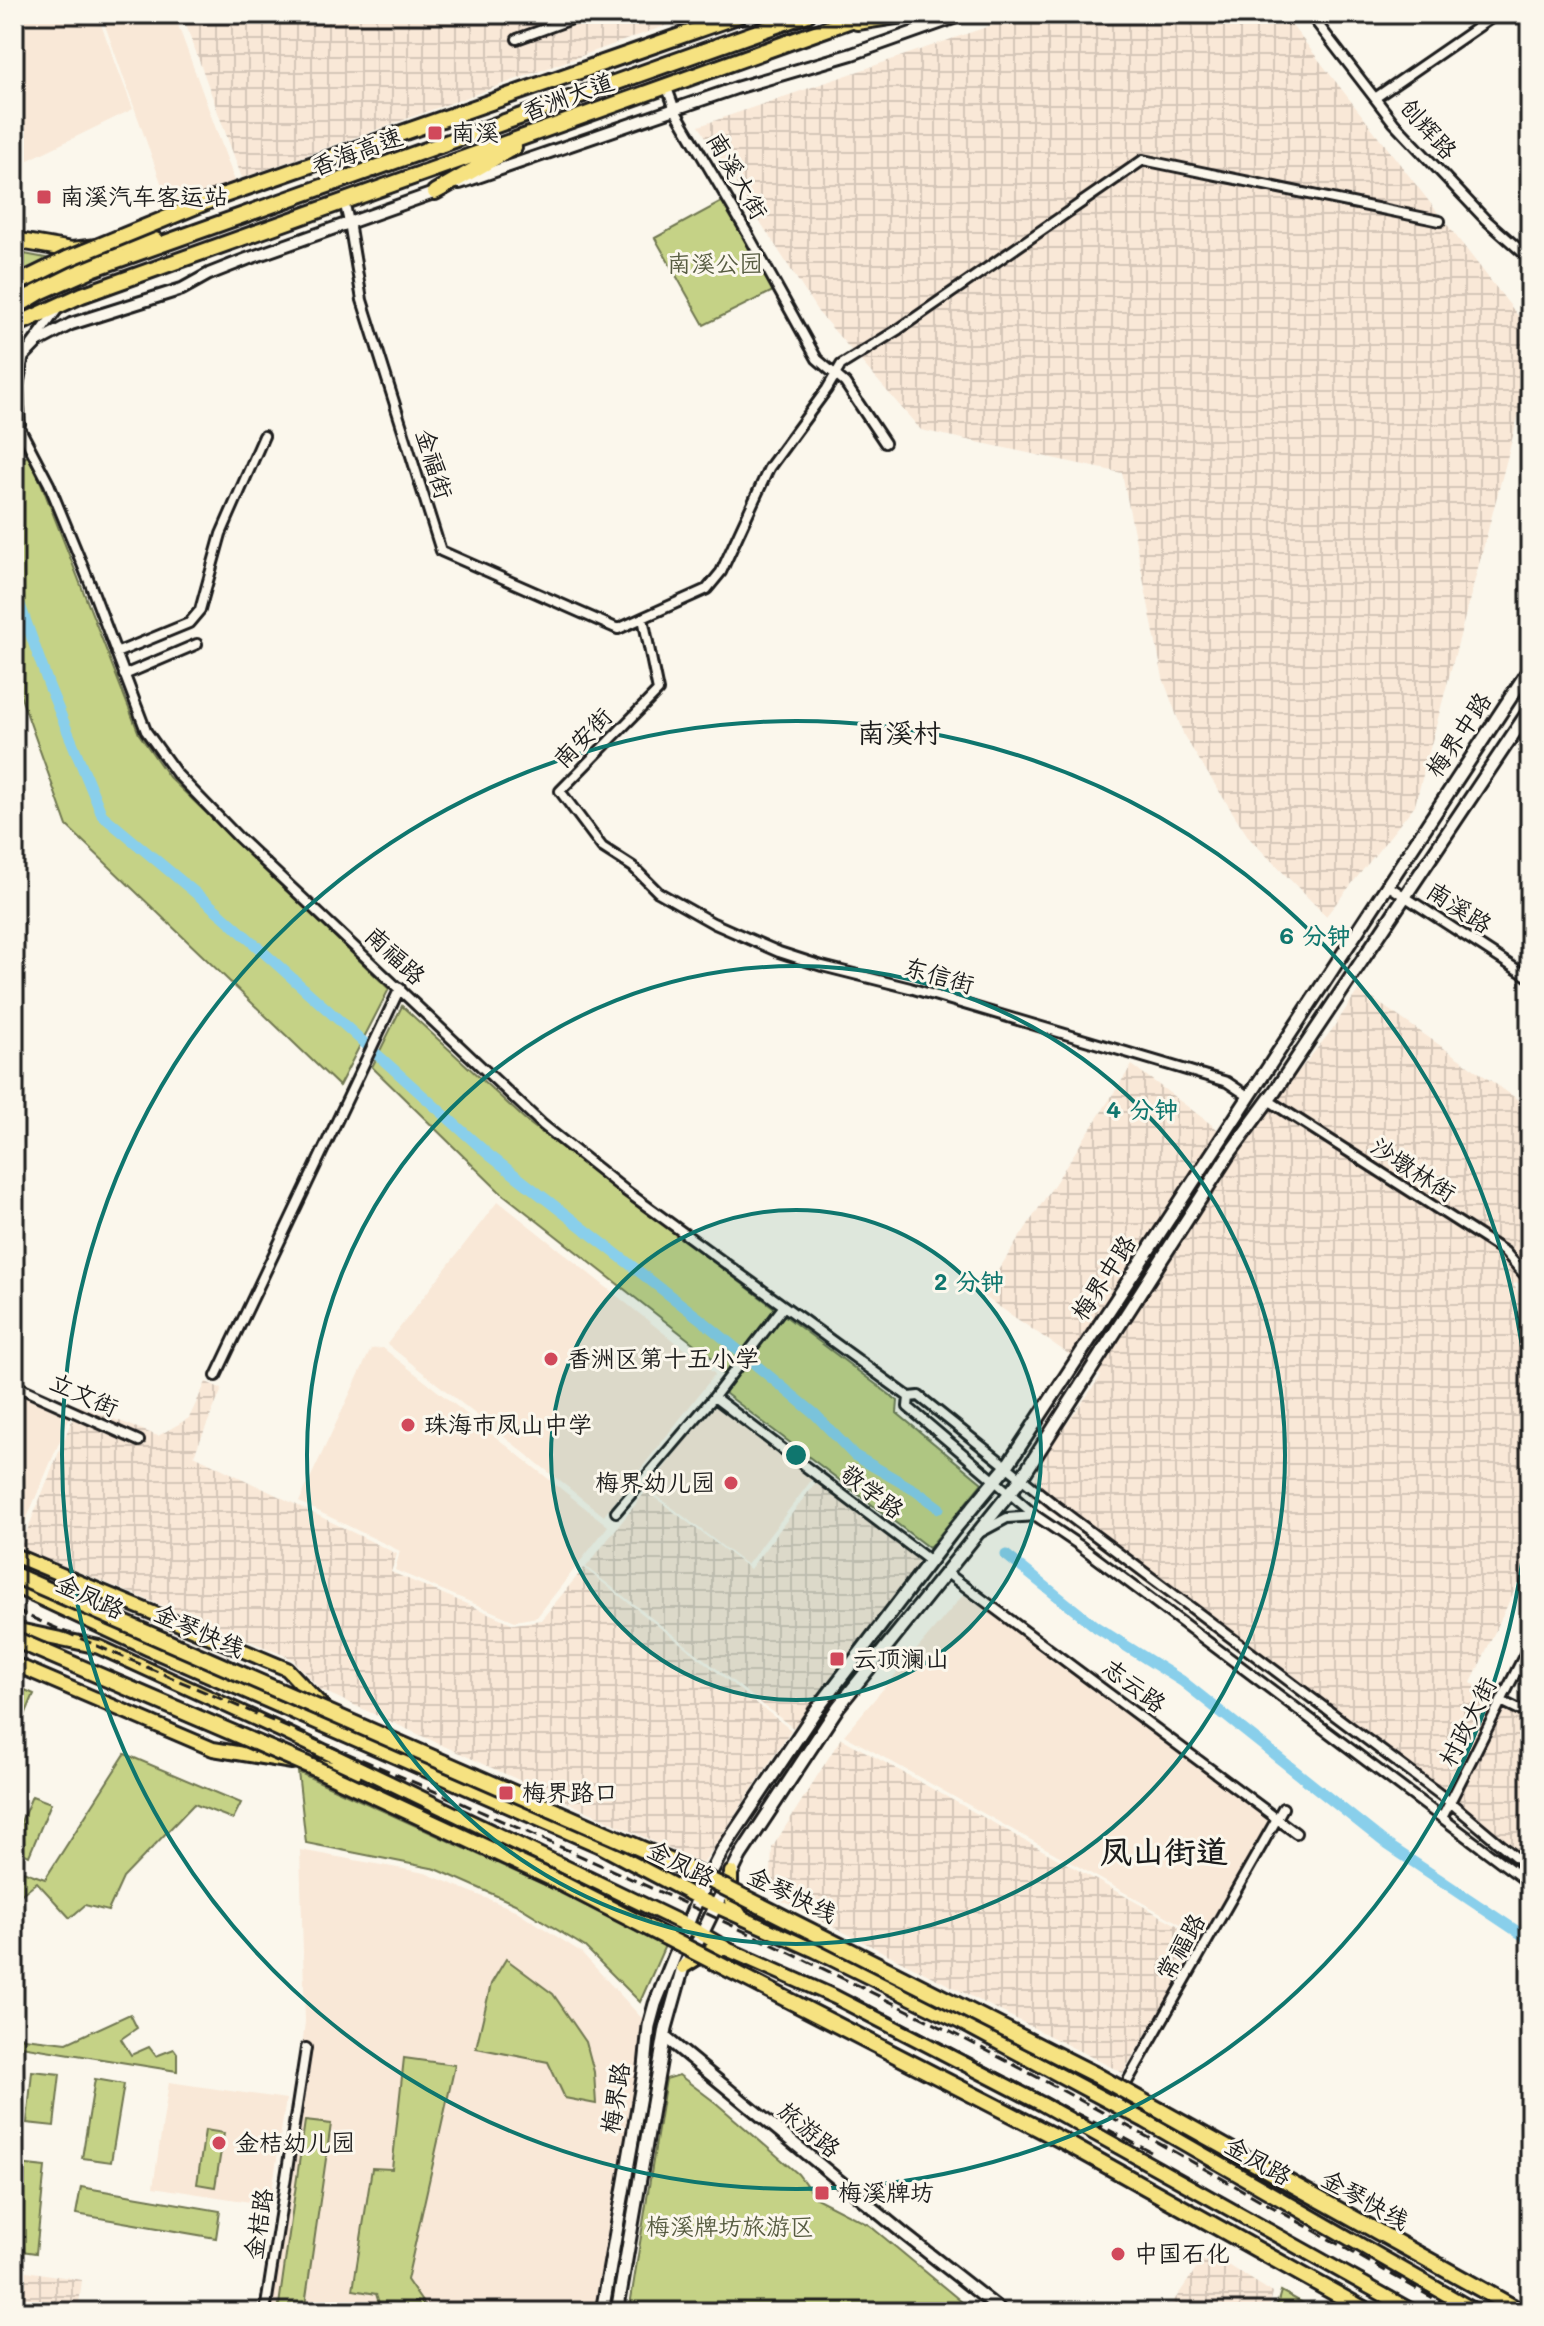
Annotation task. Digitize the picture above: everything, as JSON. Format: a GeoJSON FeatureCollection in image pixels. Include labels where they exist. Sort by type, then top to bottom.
{"type":"FeatureCollection","features":[{"type":"Feature","properties":{"kind":"highway","name":"香海高速"},"geometry":{"type":"LineString","coordinates":[[14,285],[67,259],[216,198],[743,14]]}},
{"type":"Feature","properties":{"kind":"highway","name":"香洲大道"},"geometry":{"type":"LineString","coordinates":[[14,293],[89,262],[795,14]]}},
{"type":"Feature","properties":{"kind":"highway","name":"香海高速"},"geometry":{"type":"LineString","coordinates":[[14,308],[42,291],[92,269],[808,14]]}},
{"type":"Feature","properties":{"kind":"highway","name":"香洲大道"},"geometry":{"type":"LineString","coordinates":[[14,326],[62,304],[868,14]]}},
{"type":"Feature","properties":{"kind":"highway"},"geometry":{"type":"LineString","coordinates":[[837,25],[909,14]]}},
{"type":"Feature","properties":{"kind":"highway"},"geometry":{"type":"LineString","coordinates":[[435,192],[545,129]]}},
{"type":"Feature","properties":{"kind":"highway"},"geometry":{"type":"LineString","coordinates":[[14,240],[72,250],[155,240]]}},
{"type":"Feature","properties":{"kind":"highway","name":"金琴快线"},"geometry":{"type":"LineString","coordinates":[[14,1575],[704,1877],[1096,2075],[1522,2312]]}},
{"type":"Feature","properties":{"kind":"highway"},"geometry":{"type":"LineString","coordinates":[[14,1639],[308,1765],[549,1877],[1063,2141],[1369,2312]]}},
{"type":"Feature","properties":{"kind":"main road","name":"梅界中路"},"geometry":{"type":"LineString","coordinates":[[698,1898],[722,1851],[814,1713],[1007,1466],[1530,668]]}},
{"type":"Feature","properties":{"kind":"main road","name":"梅界中路"},"geometry":{"type":"LineString","coordinates":[[617,2312],[665,2037],[683,1967],[731,1872],[838,1707],[1021,1479],[1220,1167],[1406,898],[1530,709]]}},
{"type":"Feature","properties":{"kind":"main road"},"geometry":{"type":"LineString","coordinates":[[14,1555],[287,1669],[351,1737]]}},
{"type":"Feature","properties":{"kind":"main road","name":"金凤路"},"geometry":{"type":"LineString","coordinates":[[14,1586],[149,1649],[600,1846],[698,1898],[816,1951],[960,2022],[1114,2105],[1477,2312]]}},
{"type":"Feature","properties":{"kind":"main road","name":"金凤路"},"geometry":{"type":"LineString","coordinates":[[14,1629],[99,1647],[688,1926],[729,1950],[835,1997],[1042,2104],[1414,2312]]}},
{"type":"Feature","properties":{"kind":"main road"},"geometry":{"type":"LineString","coordinates":[[14,1664],[213,1749],[371,1774]]}},
{"type":"Feature","properties":{"kind":"main road"},"geometry":{"type":"LineString","coordinates":[[731,1872],[731,1901],[742,1918]]}},
{"type":"Feature","properties":{"kind":"main road","name":"梅界路"},"geometry":{"type":"LineString","coordinates":[[602,2312],[645,2067],[649,2026],[672,1959],[698,1898]]}},
{"type":"Feature","properties":{"kind":"main road"},"geometry":{"type":"LineString","coordinates":[[683,1967],[712,1949],[729,1950]]}},
{"type":"Feature","properties":{"kind":"street"},"geometry":{"type":"LineString","coordinates":[[517,39],[586,14]]}},
{"type":"Feature","properties":{"kind":"street"},"geometry":{"type":"LineString","coordinates":[[14,366],[37,342],[71,324],[182,289],[209,274],[435,192],[736,88],[852,54],[965,14]]}},
{"type":"Feature","properties":{"kind":"street","name":"创辉路"},"geometry":{"type":"LineString","coordinates":[[1310,14],[1394,123],[1485,219],[1530,259]]}},
{"type":"Feature","properties":{"kind":"street"},"geometry":{"type":"LineString","coordinates":[[1375,98],[1497,14]]}},
{"type":"Feature","properties":{"kind":"street","name":"南溪大街"},"geometry":{"type":"LineString","coordinates":[[666,85],[675,110],[817,359],[845,383],[885,443]]}},
{"type":"Feature","properties":{"kind":"street"},"geometry":{"type":"LineString","coordinates":[[643,618],[707,589],[721,572],[769,468],[841,365],[899,329],[1143,160],[1440,221]]}},
{"type":"Feature","properties":{"kind":"street","name":"金福街"},"geometry":{"type":"LineString","coordinates":[[344,201],[362,300],[441,551],[618,629],[643,618]]}},
{"type":"Feature","properties":{"kind":"street"},"geometry":{"type":"LineString","coordinates":[[20,425],[18,386],[25,354],[62,304]]}},
{"type":"Feature","properties":{"kind":"street","name":"南福路"},"geometry":{"type":"LineString","coordinates":[[14,417],[49,484],[146,731],[177,774],[238,837],[543,1125],[626,1191],[909,1397]]}},
{"type":"Feature","properties":{"kind":"street"},"geometry":{"type":"LineString","coordinates":[[116,653],[189,623],[200,610],[221,534],[264,436]]}},
{"type":"Feature","properties":{"kind":"street","name":"南安街"},"geometry":{"type":"LineString","coordinates":[[633,867],[602,847],[560,791],[658,691],[643,618]]}},
{"type":"Feature","properties":{"kind":"street"},"geometry":{"type":"LineString","coordinates":[[124,675],[197,644]]}},
{"type":"Feature","properties":{"kind":"street","name":"东信街"},"geometry":{"type":"LineString","coordinates":[[633,867],[658,892],[713,923],[779,952],[1227,1082],[1248,1096]]}},
{"type":"Feature","properties":{"kind":"street","name":"南溪路"},"geometry":{"type":"LineString","coordinates":[[1387,885],[1530,978]]}},
{"type":"Feature","properties":{"kind":"street"},"geometry":{"type":"LineString","coordinates":[[216,1376],[400,988]]}},
{"type":"Feature","properties":{"kind":"street","name":"沙墩林街"},"geometry":{"type":"LineString","coordinates":[[1268,1100],[1505,1252],[1530,1281]]}},
{"type":"Feature","properties":{"kind":"street"},"geometry":{"type":"LineString","coordinates":[[616,1512],[714,1397],[784,1306]]}},
{"type":"Feature","properties":{"kind":"street","name":"立文街"},"geometry":{"type":"LineString","coordinates":[[14,1385],[139,1441]]}},
{"type":"Feature","properties":{"kind":"street"},"geometry":{"type":"LineString","coordinates":[[1530,1869],[1450,1802],[1021,1479],[919,1396],[909,1397],[908,1407],[1036,1516],[1079,1545],[1530,1884]]}},
{"type":"Feature","properties":{"kind":"street","name":"敬学路"},"geometry":{"type":"LineString","coordinates":[[714,1397],[930,1561]]}},
{"type":"Feature","properties":{"kind":"street"},"geometry":{"type":"LineString","coordinates":[[980,1532],[1007,1518],[1036,1516]]}},
{"type":"Feature","properties":{"kind":"street","name":"志云路"},"geometry":{"type":"LineString","coordinates":[[947,1573],[1296,1833]]}},
{"type":"Feature","properties":{"kind":"street"},"geometry":{"type":"LineString","coordinates":[[909,1589],[925,1600]]}},
{"type":"Feature","properties":{"kind":"street","name":"村政大街"},"geometry":{"type":"LineString","coordinates":[[1442,1818],[1530,1644]]}},
{"type":"Feature","properties":{"kind":"street"},"geometry":{"type":"LineString","coordinates":[[1501,1701],[1530,1715]]}},
{"type":"Feature","properties":{"kind":"street","name":"常福路"},"geometry":{"type":"LineString","coordinates":[[1114,2105],[1283,1808]]}},
{"type":"Feature","properties":{"kind":"street","name":"旅游路"},"geometry":{"type":"LineString","coordinates":[[665,2037],[1003,2312]]}},
{"type":"Feature","properties":{"kind":"street","name":"金桔路"},"geometry":{"type":"LineString","coordinates":[[265,2312],[306,2048]]}},
{"type":"Feature","properties":{"kind":"shaded area"},"geometry":{"type":"Polygon","coordinates":[[[14,14],[97,14],[133,109],[14,167],[14,14]]]}},
{"type":"Feature","properties":{"kind":"shaded area"},"geometry":{"type":"Polygon","coordinates":[[[101,14],[174,14],[236,184],[170,208],[101,14]]]}},
{"type":"Feature","properties":{"kind":"shaded area"},"geometry":{"type":"Polygon","coordinates":[[[182,14],[698,14],[242,178],[182,14]]]}},
{"type":"Feature","properties":{"kind":"shaded area"},"geometry":{"type":"Polygon","coordinates":[[[1024,14],[1283,14],[1530,331],[1530,372],[1415,805],[1326,916],[1249,838],[1184,736],[1163,678],[1122,473],[921,430],[818,312],[699,126],[1024,14]]]}},
{"type":"Feature","properties":{"kind":"shaded area"},"geometry":{"type":"Polygon","coordinates":[[[1359,989],[1530,1108],[1530,1281],[1513,1284],[1530,1310],[1530,1557],[1471,1683],[1530,1713],[1530,1870],[1030,1496],[1039,1463],[1101,1376],[982,1295],[1132,1065],[1232,1140],[1286,1087],[1331,1031],[1359,989]]]}},
{"type":"Feature","properties":{"kind":"shaded area","name":"香洲区第十五小学"},"geometry":{"type":"Polygon","coordinates":[[[498,1201],[715,1374],[604,1516],[387,1344],[498,1201]]]}},
{"type":"Feature","properties":{"kind":"shaded area","name":"珠海市凤山中学"},"geometry":{"type":"Polygon","coordinates":[[[383,1348],[608,1526],[537,1617],[515,1621],[395,1570],[400,1551],[299,1502],[371,1349],[383,1348]]]}},
{"type":"Feature","properties":{"kind":"shaded area"},"geometry":{"type":"Polygon","coordinates":[[[206,1382],[222,1389],[194,1455],[397,1554],[391,1572],[514,1624],[541,1620],[584,1568],[791,1730],[703,1864],[321,1690],[291,1658],[20,1548],[78,1405],[158,1436],[189,1418],[206,1382]]]}},
{"type":"Feature","properties":{"kind":"shaded area"},"geometry":{"type":"Polygon","coordinates":[[[14,1392],[70,1417],[14,1548],[14,1392]]]}},
{"type":"Feature","properties":{"kind":"shaded area","name":"梅界幼儿园"},"geometry":{"type":"Polygon","coordinates":[[[714,1402],[813,1478],[747,1565],[648,1489],[714,1402]]]}},
{"type":"Feature","properties":{"kind":"shaded area"},"geometry":{"type":"Polygon","coordinates":[[[816,1482],[920,1561],[793,1728],[586,1567],[646,1491],[750,1569],[816,1482]]]}},
{"type":"Feature","properties":{"kind":"shaded area"},"geometry":{"type":"Polygon","coordinates":[[[964,1594],[1271,1820],[1202,1936],[844,1735],[964,1594]]]}},
{"type":"Feature","properties":{"kind":"shaded area"},"geometry":{"type":"Polygon","coordinates":[[[841,1738],[1202,1939],[1123,2073],[776,1898],[771,1871],[772,1848],[841,1738]]]}},
{"type":"Feature","properties":{"kind":"shaded area"},"geometry":{"type":"Polygon","coordinates":[[[300,1850],[425,1873],[515,1910],[581,1952],[649,2026],[602,2312],[270,2312],[305,2022],[300,1850]]]}},
{"type":"Feature","properties":{"kind":"shaded area","name":"金桔幼儿园"},"geometry":{"type":"Polygon","coordinates":[[[169,2082],[286,2099],[270,2205],[153,2187],[169,2082]]]}},
{"type":"Feature","properties":{"kind":"shaded area"},"geometry":{"type":"Polygon","coordinates":[[[1208,2252],[1273,2293],[1268,2312],[1166,2312],[1208,2252]]]}},
{"type":"Feature","properties":{"kind":"shaded area"},"geometry":{"type":"Polygon","coordinates":[[[14,2269],[82,2280],[78,2312],[14,2312],[14,2269]]]}},
{"type":"Feature","properties":{"kind":"green space","name":"南溪公园"},"geometry":{"type":"Polygon","coordinates":[[[725,200],[775,290],[704,325],[655,238],[725,200]]]}},
{"type":"Feature","properties":{"kind":"green space"},"geometry":{"type":"Polygon","coordinates":[[[14,252],[56,260],[14,281],[14,252]]]}},
{"type":"Feature","properties":{"kind":"green space"},"geometry":{"type":"Polygon","coordinates":[[[28,456],[139,734],[169,777],[389,989],[339,1086],[67,826],[19,692],[14,686],[14,462],[28,456]]]}},
{"type":"Feature","properties":{"kind":"green space"},"geometry":{"type":"Polygon","coordinates":[[[402,1006],[529,1123],[898,1401],[897,1413],[982,1483],[929,1548],[726,1394],[721,1365],[499,1191],[372,1067],[402,1006]]]}},
{"type":"Feature","properties":{"kind":"green space"},"geometry":{"type":"Polygon","coordinates":[[[14,1685],[34,1694],[20,1727],[14,1725],[14,1685]]]}},
{"type":"Feature","properties":{"kind":"green space"},"geometry":{"type":"Polygon","coordinates":[[[125,1754],[241,1803],[233,1819],[194,1804],[123,1878],[108,1911],[85,1905],[70,1918],[37,1882],[14,1900],[14,1868],[45,1879],[125,1754]]]}},
{"type":"Feature","properties":{"kind":"green space"},"geometry":{"type":"Polygon","coordinates":[[[298,1772],[667,1941],[640,2002],[585,1947],[515,1904],[436,1869],[306,1843],[298,1772]]]}},
{"type":"Feature","properties":{"kind":"green space"},"geometry":{"type":"Polygon","coordinates":[[[32,1796],[51,1803],[29,1856],[14,1849],[14,1838],[32,1796]]]}},
{"type":"Feature","properties":{"kind":"green space"},"geometry":{"type":"Polygon","coordinates":[[[506,1959],[553,1994],[586,2042],[594,2072],[596,2104],[565,2098],[548,2062],[476,2048],[491,1984],[506,1959]]]}},
{"type":"Feature","properties":{"kind":"green space"},"geometry":{"type":"Polygon","coordinates":[[[130,2014],[137,2028],[121,2039],[131,2055],[149,2047],[156,2056],[174,2049],[177,2053],[177,2071],[14,2045],[14,2034],[67,2043],[130,2014]]]}},
{"type":"Feature","properties":{"kind":"green space"},"geometry":{"type":"Polygon","coordinates":[[[404,2058],[455,2065],[407,2280],[429,2312],[382,2312],[376,2294],[353,2290],[372,2168],[392,2169],[404,2058]]]}},
{"type":"Feature","properties":{"kind":"green space"},"geometry":{"type":"Polygon","coordinates":[[[32,2071],[60,2074],[54,2126],[27,2123],[32,2071]]]}},
{"type":"Feature","properties":{"kind":"green space","name":"梅溪牌坊旅游区"},"geometry":{"type":"Polygon","coordinates":[[[679,2075],[798,2174],[816,2198],[869,2225],[974,2312],[629,2312],[666,2079],[679,2075]]]}},
{"type":"Feature","properties":{"kind":"green space"},"geometry":{"type":"Polygon","coordinates":[[[95,2079],[124,2084],[111,2162],[82,2158],[95,2079]]]}},
{"type":"Feature","properties":{"kind":"green space"},"geometry":{"type":"Polygon","coordinates":[[[305,2121],[331,2124],[304,2312],[278,2312],[305,2121]]]}},
{"type":"Feature","properties":{"kind":"green space"},"geometry":{"type":"Polygon","coordinates":[[[205,2130],[224,2133],[215,2187],[197,2184],[205,2130]]]}},
{"type":"Feature","properties":{"kind":"green space"},"geometry":{"type":"Polygon","coordinates":[[[18,2164],[45,2167],[36,2253],[14,2250],[18,2164]]]}},
{"type":"Feature","properties":{"kind":"green space"},"geometry":{"type":"Polygon","coordinates":[[[81,2187],[220,2211],[216,2238],[76,2214],[81,2187]]]}},
{"type":"Feature","properties":{"kind":"green space"},"geometry":{"type":"Polygon","coordinates":[[[1281,2291],[1319,2312],[1275,2312],[1281,2291]]]}},
{"type":"Feature","properties":{"kind":"waterway"},"geometry":{"type":"LineString","coordinates":[[14,588],[49,686],[102,815],[222,915],[489,1155],[704,1322],[815,1414],[854,1455],[939,1508]]}},
{"type":"Feature","properties":{"kind":"waterway"},"geometry":{"type":"LineString","coordinates":[[1006,1555],[1096,1627],[1182,1681],[1388,1845],[1530,1940]]}},
{"type":"Feature","properties":{"kind":"railway"},"geometry":{"type":"LineString","coordinates":[[14,1610],[459,1802],[790,1953],[1040,2079],[1458,2312]]}},
{"type":"Feature","properties":{"kind":"railway"},"geometry":{"type":"LineString","coordinates":[[853,1997],[1151,2152]]}},
{"type":"Feature","properties":{"kind":"place","name":"南溪"},"geometry":{"type":"Point","coordinates":[435,133]}},
{"type":"Feature","properties":{"kind":"place","name":"南溪汽车客运站"},"geometry":{"type":"Point","coordinates":[44,197]}},
{"type":"Feature","properties":{"kind":"place","name":"香洲区第十五小学"},"geometry":{"type":"Point","coordinates":[551,1359]}},
{"type":"Feature","properties":{"kind":"place","name":"珠海市凤山中学"},"geometry":{"type":"Point","coordinates":[408,1425]}},
{"type":"Feature","properties":{"kind":"place","name":"梅界幼儿园"},"geometry":{"type":"Point","coordinates":[731,1483]}},
{"type":"Feature","properties":{"kind":"place","name":"云顶澜山"},"geometry":{"type":"Point","coordinates":[837,1659]}},
{"type":"Feature","properties":{"kind":"place","name":"梅界路口"},"geometry":{"type":"Point","coordinates":[506,1793]}},
{"type":"Feature","properties":{"kind":"place","name":"金桔幼儿园"},"geometry":{"type":"Point","coordinates":[219,2143]}},
{"type":"Feature","properties":{"kind":"place","name":"梅溪牌坊"},"geometry":{"type":"Point","coordinates":[822,2193]}},
{"type":"Feature","properties":{"kind":"place","name":"中国石化"},"geometry":{"type":"Point","coordinates":[1118,2254]}},
{"type":"Feature","properties":{"kind":"district","name":"南溪村"},"geometry":{"type":"Point","coordinates":[899,733]}},
{"type":"Feature","properties":{"kind":"district","name":"凤山街道"},"geometry":{"type":"Point","coordinates":[1164,1852]}}]}
